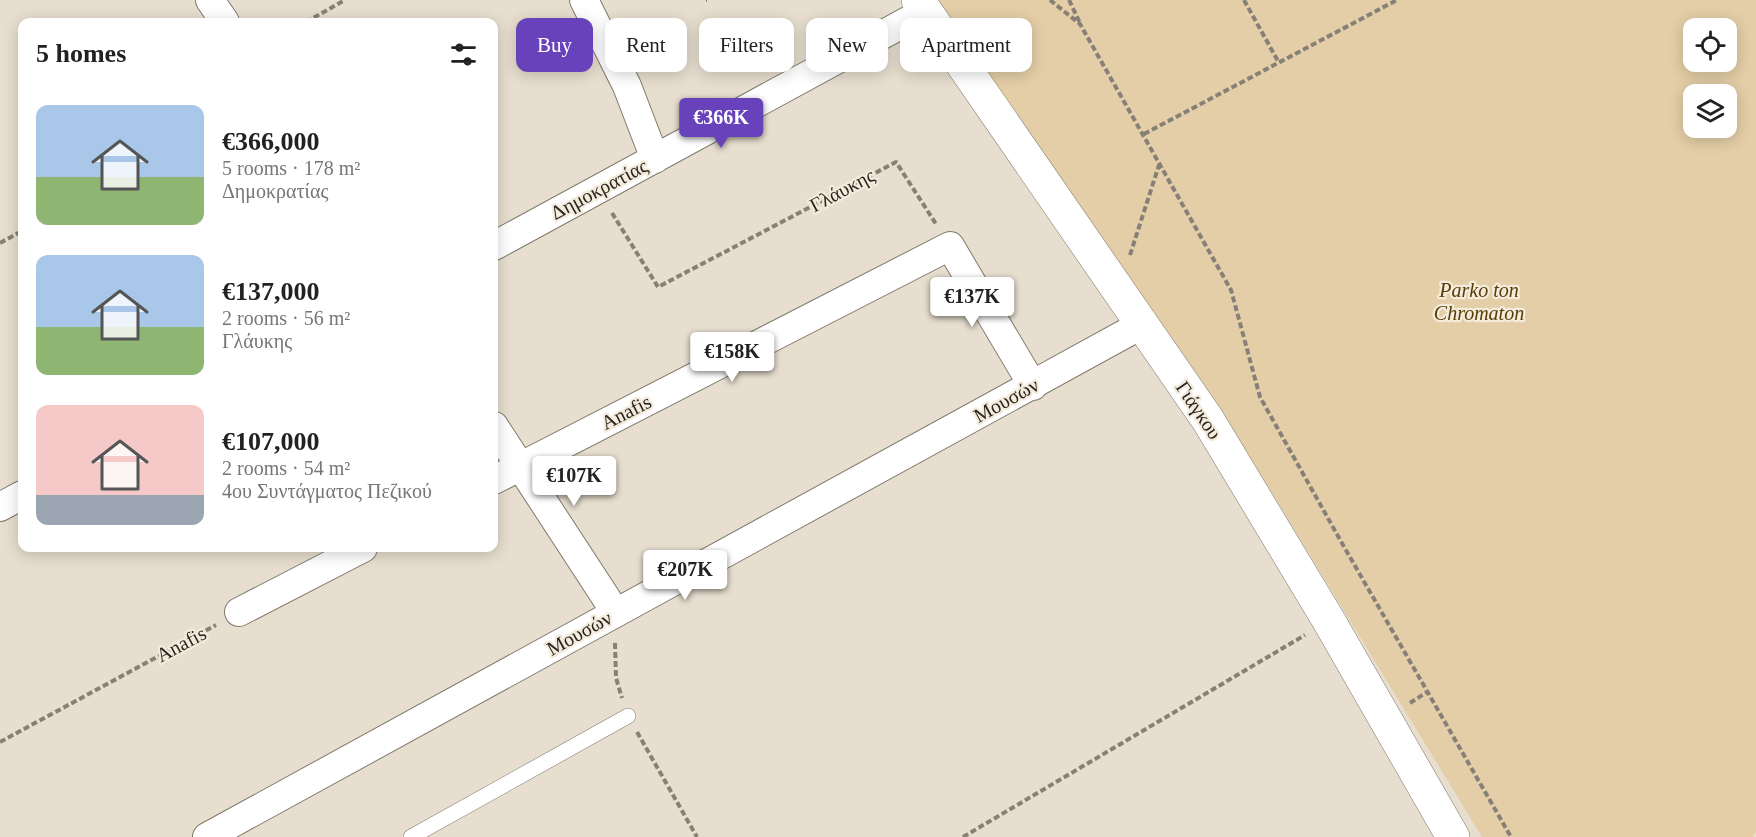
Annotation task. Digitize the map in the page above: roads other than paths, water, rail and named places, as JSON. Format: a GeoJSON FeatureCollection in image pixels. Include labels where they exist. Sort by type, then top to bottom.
{"type":"FeatureCollection","features":[{"type":"Feature","properties":{"kind":"street"},"geometry":{"type":"LineString","coordinates":[[210,0],[222,18]]}},
{"type":"Feature","properties":{"kind":"street"},"geometry":{"type":"LineString","coordinates":[[584,0],[627,86],[655,159]]}},
{"type":"Feature","properties":{"kind":"street","name":"Δημοκρατίας"},"geometry":{"type":"LineString","coordinates":[[498,244],[655,159],[922,5]]}},
{"type":"Feature","properties":{"kind":"street","name":"Γιάγκου"},"geometry":{"type":"LineString","coordinates":[[922,5],[1208,420],[1329,621],[1453,837]]}},
{"type":"Feature","properties":{"kind":"street","name":"Anafis"},"geometry":{"type":"LineString","coordinates":[[498,478],[950,246],[1033,386]]}},
{"type":"Feature","properties":{"kind":"street","name":"Μουσών"},"geometry":{"type":"LineString","coordinates":[[207,837],[1142,325]]}},
{"type":"Feature","properties":{"kind":"street"},"geometry":{"type":"LineString","coordinates":[[498,432],[616,612]]}},
{"type":"Feature","properties":{"kind":"street"},"geometry":{"type":"LineString","coordinates":[[0,507],[18,497]]}},
{"type":"Feature","properties":{"kind":"street"},"geometry":{"type":"LineString","coordinates":[[239,612],[355,552]]}},
{"type":"Feature","properties":{"kind":"lane"},"geometry":{"type":"LineString","coordinates":[[411,837],[628,716]]}},
{"type":"Feature","properties":{"kind":"park label","name":"Parko ton Chromaton"},"geometry":{"type":"Point","coordinates":[1479,302]}}]}
